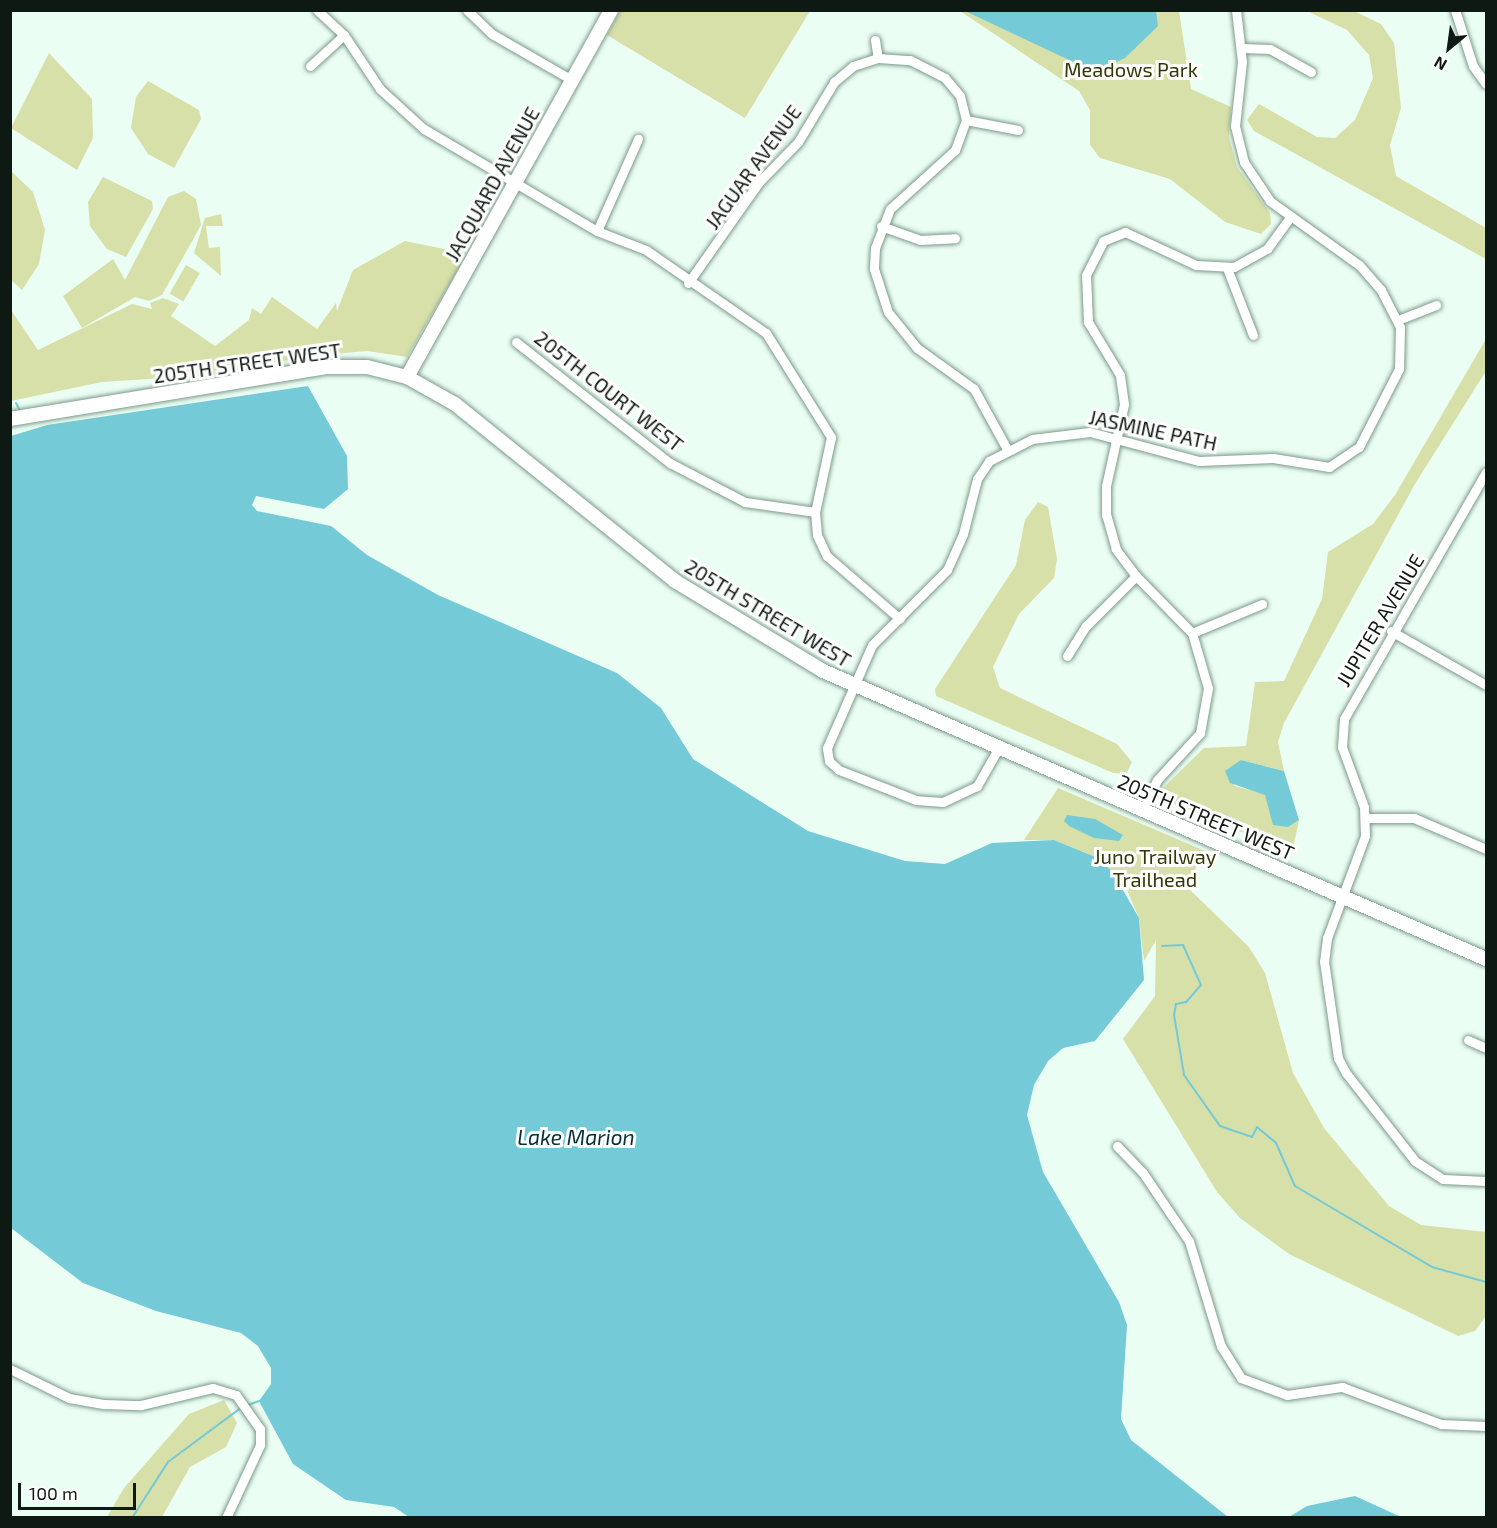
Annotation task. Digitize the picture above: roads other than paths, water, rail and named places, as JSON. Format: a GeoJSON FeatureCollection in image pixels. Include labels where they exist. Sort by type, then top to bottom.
{"type":"FeatureCollection","features":[{"type":"Feature","properties":{"kind":"street"},"geometry":{"type":"LineString","coordinates":[[317,10],[344,35],[404,115],[516,180],[597,231],[646,250],[688,283],[766,333],[826,424],[832,451],[815,512],[817,535],[827,556],[900,619]]}},
{"type":"Feature","properties":{"kind":"street"},"geometry":{"type":"LineString","coordinates":[[467,10],[492,34],[572,80]]}},
{"type":"Feature","properties":{"kind":"street","name":"JACQUARD AVENUE"},"geometry":{"type":"LineString","coordinates":[[407,377],[610,10]]}},
{"type":"Feature","properties":{"kind":"street","name":"JASMINE PATH"},"geometry":{"type":"LineString","coordinates":[[998,749],[977,786],[943,802],[916,800],[839,770],[829,761],[827,748],[872,645],[946,570],[963,534],[977,479],[1007,449],[1060,433],[1118,437],[1206,462],[1273,458],[1321,468],[1340,464],[1359,447],[1399,369],[1403,341],[1398,320],[1359,265],[1290,217],[1262,192],[1239,149],[1235,126],[1241,48],[1236,10]]}},
{"type":"Feature","properties":{"kind":"street"},"geometry":{"type":"LineString","coordinates":[[1455,10],[1473,66],[1486,84]]}},
{"type":"Feature","properties":{"kind":"street"},"geometry":{"type":"LineString","coordinates":[[310,66],[344,35]]}},
{"type":"Feature","properties":{"kind":"street"},"geometry":{"type":"LineString","coordinates":[[875,40],[878,58]]}},
{"type":"Feature","properties":{"kind":"street"},"geometry":{"type":"LineString","coordinates":[[1241,48],[1270,49],[1311,72]]}},
{"type":"Feature","properties":{"kind":"street","name":"JAGUAR AVENUE"},"geometry":{"type":"LineString","coordinates":[[688,283],[759,182],[798,142],[834,82],[853,66],[878,58],[910,60],[945,78],[960,96],[966,120]]}},
{"type":"Feature","properties":{"kind":"street"},"geometry":{"type":"LineString","coordinates":[[1007,449],[974,389],[917,348],[888,312],[874,269],[881,226],[903,192],[955,150],[966,120],[1018,130]]}},
{"type":"Feature","properties":{"kind":"street"},"geometry":{"type":"LineString","coordinates":[[597,231],[639,139]]}},
{"type":"Feature","properties":{"kind":"street"},"geometry":{"type":"LineString","coordinates":[[1142,811],[1157,780],[1194,744],[1204,720],[1206,670],[1192,633],[1136,576],[1116,549],[1106,515],[1106,486],[1124,404],[1120,375],[1090,328],[1083,299],[1086,275],[1100,246],[1110,235],[1125,232],[1196,265],[1227,268],[1261,254],[1290,217]]}},
{"type":"Feature","properties":{"kind":"street"},"geometry":{"type":"LineString","coordinates":[[881,226],[920,240],[955,238]]}},
{"type":"Feature","properties":{"kind":"street"},"geometry":{"type":"LineString","coordinates":[[1227,268],[1253,335]]}},
{"type":"Feature","properties":{"kind":"street"},"geometry":{"type":"LineString","coordinates":[[1398,320],[1436,305]]}},
{"type":"Feature","properties":{"kind":"street","name":"205TH COURT WEST"},"geometry":{"type":"LineString","coordinates":[[516,342],[670,463],[745,502],[815,512]]}},
{"type":"Feature","properties":{"kind":"street","name":"205TH STREET WEST"},"geometry":{"type":"LineString","coordinates":[[10,419],[328,367],[367,367],[407,377],[454,404],[675,581],[853,686],[1486,959]]}},
{"type":"Feature","properties":{"kind":"street","name":"JUPITER AVENUE"},"geometry":{"type":"LineString","coordinates":[[1486,472],[1390,632],[1350,704],[1342,733],[1366,818],[1362,853],[1344,898],[1324,961],[1342,1065],[1415,1161],[1443,1179],[1486,1181]]}},
{"type":"Feature","properties":{"kind":"street"},"geometry":{"type":"LineString","coordinates":[[1067,656],[1086,626],[1136,576]]}},
{"type":"Feature","properties":{"kind":"street"},"geometry":{"type":"LineString","coordinates":[[1192,633],[1262,604]]}},
{"type":"Feature","properties":{"kind":"street"},"geometry":{"type":"LineString","coordinates":[[1390,632],[1486,685]]}},
{"type":"Feature","properties":{"kind":"street"},"geometry":{"type":"LineString","coordinates":[[1366,818],[1414,818],[1486,849]]}},
{"type":"Feature","properties":{"kind":"street"},"geometry":{"type":"LineString","coordinates":[[1468,1040],[1486,1048]]}},
{"type":"Feature","properties":{"kind":"street"},"geometry":{"type":"LineString","coordinates":[[1117,1146],[1143,1173],[1189,1241],[1221,1346],[1241,1378],[1287,1395],[1342,1388],[1441,1424],[1486,1426]]}},
{"type":"Feature","properties":{"kind":"street"},"geometry":{"type":"LineString","coordinates":[[10,1369],[69,1398],[104,1404],[141,1406],[213,1388],[236,1395],[260,1430],[260,1445],[226,1518]]}},
{"type":"Feature","properties":{"kind":"water"},"geometry":{"type":"Polygon","coordinates":[[[965,11],[1156,11],[1158,26],[1125,58],[1103,68],[1084,67],[965,11]]]}},
{"type":"Feature","properties":{"kind":"water","name":"Lake Marion"},"geometry":{"type":"Polygon","coordinates":[[[308,386],[347,456],[348,489],[324,509],[256,496],[252,505],[257,511],[331,526],[367,555],[438,595],[617,673],[661,708],[693,759],[808,831],[905,861],[945,864],[992,843],[1054,840],[1093,856],[1112,871],[1139,918],[1144,980],[1095,1041],[1063,1048],[1048,1061],[1034,1085],[1027,1115],[1043,1172],[1119,1302],[1127,1325],[1121,1419],[1131,1440],[1228,1517],[409,1517],[394,1507],[346,1500],[293,1464],[259,1401],[271,1384],[271,1368],[258,1346],[241,1333],[156,1311],[83,1283],[11,1228],[11,436],[47,425],[308,386]]]}},
{"type":"Feature","properties":{"kind":"water"},"geometry":{"type":"Polygon","coordinates":[[[1241,760],[1284,771],[1299,820],[1288,827],[1273,825],[1265,795],[1230,783],[1225,771],[1241,760]]]}},
{"type":"Feature","properties":{"kind":"water"},"geometry":{"type":"Polygon","coordinates":[[[1067,815],[1095,819],[1123,835],[1119,841],[1094,838],[1069,826],[1064,821],[1067,815]]]}},
{"type":"Feature","properties":{"kind":"water"},"geometry":{"type":"Polygon","coordinates":[[[1355,1496],[1401,1517],[1289,1517],[1307,1506],[1355,1496]]]}},
{"type":"Feature","properties":{"kind":"waterway"},"geometry":{"type":"LineString","coordinates":[[16,403],[19,409]]}},
{"type":"Feature","properties":{"kind":"waterway"},"geometry":{"type":"LineString","coordinates":[[1162,946],[1183,945],[1201,985],[1186,1002],[1176,1004],[1174,1015],[1184,1075],[1220,1126],[1252,1137],[1257,1127],[1276,1143],[1295,1186],[1432,1267],[1486,1282]]}},
{"type":"Feature","properties":{"kind":"waterway"},"geometry":{"type":"LineString","coordinates":[[248,1405],[262,1400]]}},
{"type":"Feature","properties":{"kind":"waterway"},"geometry":{"type":"LineString","coordinates":[[132,1518],[168,1462],[242,1407]]}},
{"type":"Feature","properties":{"kind":"park label","name":"Meadows Park"},"geometry":{"type":"Point","coordinates":[1131,69]}},
{"type":"Feature","properties":{"kind":"park label","name":"Juno Trailway Trailhead"},"geometry":{"type":"Point","coordinates":[1155,868]}}]}
